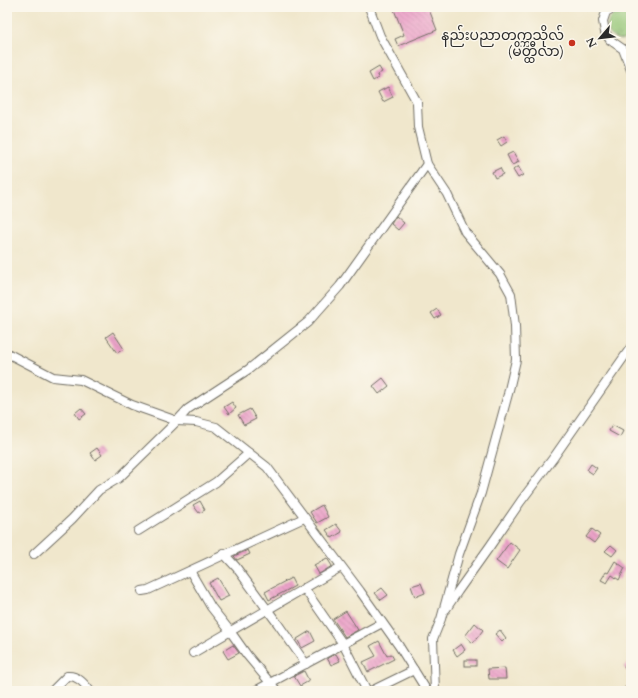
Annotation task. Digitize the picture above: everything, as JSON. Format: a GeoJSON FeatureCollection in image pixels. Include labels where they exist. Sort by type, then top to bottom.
{"type":"FeatureCollection","features":[{"type":"Feature","properties":{"kind":"street"},"geometry":{"type":"LineString","coordinates":[[369,7],[380,36],[417,102],[418,127],[427,164],[447,194],[465,232],[500,274],[511,294],[515,326],[516,360],[508,394],[481,493],[459,554],[441,618],[433,639],[435,691]]}},
{"type":"Feature","properties":{"kind":"street"},"geometry":{"type":"LineString","coordinates":[[615,7],[606,12],[603,21],[605,32],[610,40],[623,49],[631,70]]}},
{"type":"Feature","properties":{"kind":"street"},"geometry":{"type":"LineString","coordinates":[[34,554],[72,519],[100,490],[119,478],[177,422],[188,409],[249,369],[308,322],[340,286],[427,164]]}},
{"type":"Feature","properties":{"kind":"street"},"geometry":{"type":"LineString","coordinates":[[441,618],[521,500],[554,457],[631,347]]}},
{"type":"Feature","properties":{"kind":"street"},"geometry":{"type":"LineString","coordinates":[[7,353],[53,377],[81,380],[132,405],[177,422],[196,422],[216,427],[267,467],[382,623],[427,691]]}},
{"type":"Feature","properties":{"kind":"street"},"geometry":{"type":"LineString","coordinates":[[138,531],[216,482],[249,453]]}},
{"type":"Feature","properties":{"kind":"street"},"geometry":{"type":"LineString","coordinates":[[142,591],[148,590],[304,518]]}},
{"type":"Feature","properties":{"kind":"street"},"geometry":{"type":"LineString","coordinates":[[224,554],[236,567],[306,664]]}},
{"type":"Feature","properties":{"kind":"street"},"geometry":{"type":"LineString","coordinates":[[193,653],[266,609],[341,567]]}},
{"type":"Feature","properties":{"kind":"street"},"geometry":{"type":"LineString","coordinates":[[190,571],[211,607],[277,691]]}},
{"type":"Feature","properties":{"kind":"street"},"geometry":{"type":"LineString","coordinates":[[304,588],[343,644],[367,691]]}},
{"type":"Feature","properties":{"kind":"street"},"geometry":{"type":"LineString","coordinates":[[255,691],[382,623]]}},
{"type":"Feature","properties":{"kind":"street"},"geometry":{"type":"LineString","coordinates":[[371,691],[381,689],[414,670]]}},
{"type":"Feature","properties":{"kind":"street"},"geometry":{"type":"LineString","coordinates":[[52,691],[67,676],[73,676],[83,682],[90,691]]}},
{"type":"Feature","properties":{"kind":"street"},"geometry":{"type":"LineString","coordinates":[[628,691],[631,688]]}},
{"type":"Feature","properties":{"kind":"green space"},"geometry":{"type":"Polygon","coordinates":[[[621,11],[627,12],[631,15],[631,37],[624,40],[617,39],[612,36],[609,32],[608,26],[609,20],[613,15],[621,11]]]}},
{"type":"Feature","properties":{"kind":"building"},"geometry":{"type":"Polygon","coordinates":[[[393,7],[428,7],[437,30],[398,46],[395,39],[404,35],[393,7]]]}},
{"type":"Feature","properties":{"kind":"building"},"geometry":{"type":"Polygon","coordinates":[[[379,67],[382,72],[377,75],[378,78],[373,81],[369,73],[379,67]]]}},
{"type":"Feature","properties":{"kind":"building"},"geometry":{"type":"Polygon","coordinates":[[[388,87],[393,97],[383,102],[378,92],[388,87]]]}},
{"type":"Feature","properties":{"kind":"building"},"geometry":{"type":"Polygon","coordinates":[[[504,136],[507,142],[501,146],[497,140],[504,136]]]}},
{"type":"Feature","properties":{"kind":"building"},"geometry":{"type":"Polygon","coordinates":[[[513,152],[519,162],[512,165],[507,155],[513,152]]]}},
{"type":"Feature","properties":{"kind":"building"},"geometry":{"type":"Polygon","coordinates":[[[518,166],[523,175],[518,178],[513,170],[518,166]]]}},
{"type":"Feature","properties":{"kind":"building"},"geometry":{"type":"Polygon","coordinates":[[[500,168],[503,174],[495,178],[492,172],[500,168]]]}},
{"type":"Feature","properties":{"kind":"building"},"geometry":{"type":"Polygon","coordinates":[[[396,216],[404,223],[398,230],[391,224],[396,216]]]}},
{"type":"Feature","properties":{"kind":"building"},"geometry":{"type":"Polygon","coordinates":[[[437,309],[441,315],[435,319],[431,313],[437,309]]]}},
{"type":"Feature","properties":{"kind":"building"},"geometry":{"type":"Polygon","coordinates":[[[113,332],[124,349],[117,353],[106,337],[113,332]]]}},
{"type":"Feature","properties":{"kind":"building"},"geometry":{"type":"Polygon","coordinates":[[[383,378],[389,386],[379,394],[373,386],[383,378]]]}},
{"type":"Feature","properties":{"kind":"building"},"geometry":{"type":"Polygon","coordinates":[[[232,402],[236,408],[229,414],[224,407],[232,402]]]}},
{"type":"Feature","properties":{"kind":"building"},"geometry":{"type":"Polygon","coordinates":[[[81,408],[86,414],[79,419],[75,413],[81,408]]]}},
{"type":"Feature","properties":{"kind":"building"},"geometry":{"type":"Polygon","coordinates":[[[250,409],[256,419],[244,425],[238,415],[250,409]]]}},
{"type":"Feature","properties":{"kind":"building"},"geometry":{"type":"Polygon","coordinates":[[[612,425],[623,431],[620,437],[609,431],[612,425]]]}},
{"type":"Feature","properties":{"kind":"building"},"geometry":{"type":"Polygon","coordinates":[[[97,448],[102,455],[95,460],[90,453],[97,448]]]}},
{"type":"Feature","properties":{"kind":"building"},"geometry":{"type":"Polygon","coordinates":[[[591,464],[597,468],[593,474],[587,470],[591,464]]]}},
{"type":"Feature","properties":{"kind":"building"},"geometry":{"type":"Polygon","coordinates":[[[200,501],[205,510],[199,513],[193,505],[200,501]]]}},
{"type":"Feature","properties":{"kind":"building"},"geometry":{"type":"Polygon","coordinates":[[[322,505],[328,517],[317,523],[310,512],[322,505]]]}},
{"type":"Feature","properties":{"kind":"building"},"geometry":{"type":"Polygon","coordinates":[[[336,524],[342,532],[332,538],[326,530],[336,524]]]}},
{"type":"Feature","properties":{"kind":"building"},"geometry":{"type":"Polygon","coordinates":[[[592,529],[600,535],[594,543],[586,537],[592,529]]]}},
{"type":"Feature","properties":{"kind":"building"},"geometry":{"type":"Polygon","coordinates":[[[510,542],[520,550],[507,569],[496,561],[510,542]]]}},
{"type":"Feature","properties":{"kind":"building"},"geometry":{"type":"Polygon","coordinates":[[[611,545],[617,550],[612,556],[605,551],[611,545]]]}},
{"type":"Feature","properties":{"kind":"building"},"geometry":{"type":"Polygon","coordinates":[[[248,550],[250,554],[237,560],[234,556],[248,550]]]}},
{"type":"Feature","properties":{"kind":"building"},"geometry":{"type":"Polygon","coordinates":[[[327,558],[332,566],[319,574],[314,565],[327,558]]]}},
{"type":"Feature","properties":{"kind":"building"},"geometry":{"type":"Polygon","coordinates":[[[615,561],[625,568],[619,580],[612,575],[607,583],[601,580],[606,572],[608,573],[615,561]]]}},
{"type":"Feature","properties":{"kind":"building"},"geometry":{"type":"Polygon","coordinates":[[[218,578],[229,596],[219,601],[209,583],[218,578]]]}},
{"type":"Feature","properties":{"kind":"building"},"geometry":{"type":"Polygon","coordinates":[[[291,578],[295,586],[269,600],[265,592],[291,578]]]}},
{"type":"Feature","properties":{"kind":"building"},"geometry":{"type":"Polygon","coordinates":[[[421,583],[425,593],[415,597],[411,586],[421,583]]]}},
{"type":"Feature","properties":{"kind":"building"},"geometry":{"type":"Polygon","coordinates":[[[382,588],[388,595],[381,600],[375,593],[382,588]]]}},
{"type":"Feature","properties":{"kind":"building"},"geometry":{"type":"Polygon","coordinates":[[[346,611],[358,630],[345,637],[333,619],[346,611]]]}},
{"type":"Feature","properties":{"kind":"building"},"geometry":{"type":"Polygon","coordinates":[[[475,623],[483,630],[473,643],[465,636],[475,623]]]}},
{"type":"Feature","properties":{"kind":"building"},"geometry":{"type":"Polygon","coordinates":[[[500,630],[506,638],[502,642],[495,634],[500,630]]]}},
{"type":"Feature","properties":{"kind":"building"},"geometry":{"type":"Polygon","coordinates":[[[310,631],[315,641],[302,648],[297,639],[310,631]]]}},
{"type":"Feature","properties":{"kind":"building"},"geometry":{"type":"Polygon","coordinates":[[[379,641],[387,656],[391,654],[394,659],[368,672],[363,662],[376,656],[370,646],[379,641]]]}},
{"type":"Feature","properties":{"kind":"building"},"geometry":{"type":"Polygon","coordinates":[[[461,644],[465,650],[457,656],[453,650],[461,644]]]}},
{"type":"Feature","properties":{"kind":"building"},"geometry":{"type":"Polygon","coordinates":[[[233,645],[239,653],[228,659],[223,651],[233,645]]]}},
{"type":"Feature","properties":{"kind":"building"},"geometry":{"type":"Polygon","coordinates":[[[336,654],[340,661],[331,665],[327,658],[336,654]]]}},
{"type":"Feature","properties":{"kind":"building"},"geometry":{"type":"Polygon","coordinates":[[[465,660],[476,660],[476,666],[465,666],[465,660]]]}},
{"type":"Feature","properties":{"kind":"building"},"geometry":{"type":"Polygon","coordinates":[[[631,661],[631,677],[624,667],[631,661]]]}},
{"type":"Feature","properties":{"kind":"building"},"geometry":{"type":"Polygon","coordinates":[[[505,668],[506,679],[489,679],[488,669],[505,668]]]}},
{"type":"Feature","properties":{"kind":"building"},"geometry":{"type":"Polygon","coordinates":[[[304,671],[309,681],[300,686],[294,676],[304,671]]]}},
{"type":"Feature","properties":{"kind":"place","name":"နည်းပညာတက္ကသိုလ် (မိတ္ထီလာ)"},"geometry":{"type":"Point","coordinates":[572,43]}}]}
